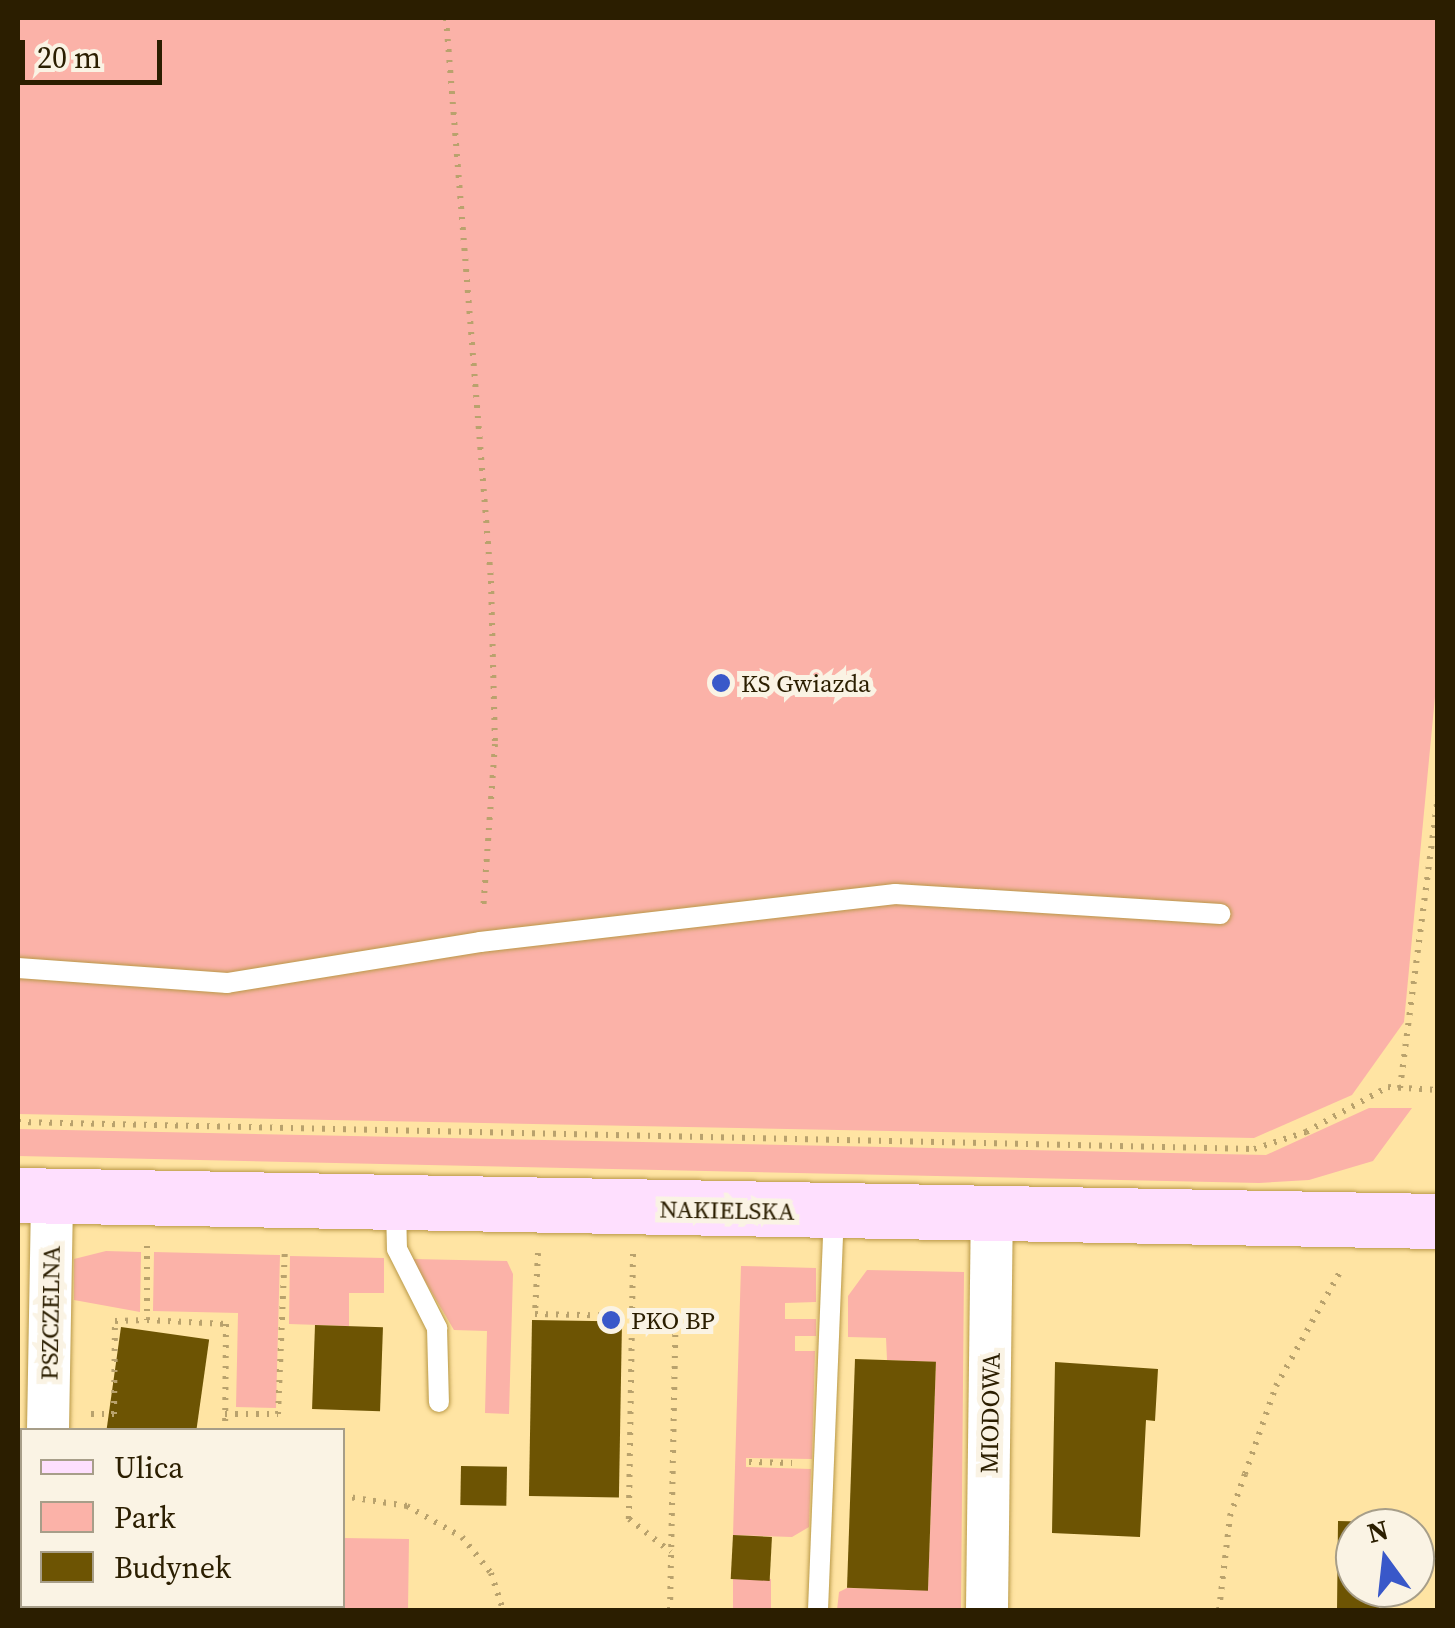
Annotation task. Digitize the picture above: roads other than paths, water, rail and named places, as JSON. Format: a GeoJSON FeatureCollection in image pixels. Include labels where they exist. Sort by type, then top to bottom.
{"type":"FeatureCollection","features":[{"type":"Feature","properties":{"kind":"main road","name":"NAKIELSKA"},"geometry":{"type":"LineString","coordinates":[[35,1196],[1438,1222]]}},
{"type":"Feature","properties":{"kind":"street","name":"PSZCZELNA"},"geometry":{"type":"LineString","coordinates":[[35,1196],[48,1422]]}},
{"type":"Feature","properties":{"kind":"street","name":"MIODOWA"},"geometry":{"type":"LineString","coordinates":[[987,1610],[992,1215]]}},
{"type":"Feature","properties":{"kind":"lane"},"geometry":{"type":"LineString","coordinates":[[18,968],[227,983],[480,942],[896,894],[1220,914]]}},
{"type":"Feature","properties":{"kind":"lane"},"geometry":{"type":"LineString","coordinates":[[396,1204],[397,1249],[437,1328],[439,1402]]}},
{"type":"Feature","properties":{"kind":"lane"},"geometry":{"type":"LineString","coordinates":[[818,1610],[834,1212]]}},
{"type":"Feature","properties":{"kind":"place","name":"KS Gwiazda"},"geometry":{"type":"Point","coordinates":[721,683]}},
{"type":"Feature","properties":{"kind":"place","name":"PKO BP"},"geometry":{"type":"Point","coordinates":[611,1320]}}]}
